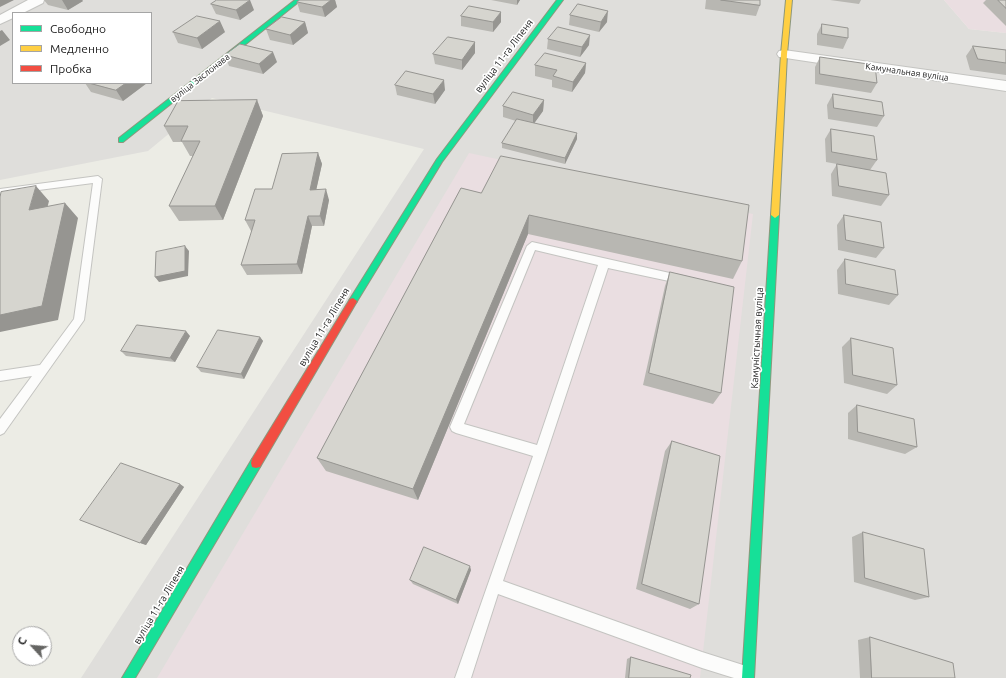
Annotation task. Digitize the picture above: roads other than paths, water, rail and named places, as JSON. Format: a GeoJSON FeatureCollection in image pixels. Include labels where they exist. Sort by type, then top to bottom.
{"type":"FeatureCollection","features":[{"type":"Feature","properties":{"kind":"street"},"geometry":{"type":"LineString","coordinates":[[15,12],[38,0]]}},
{"type":"Feature","properties":{"kind":"street","name":"вуліца Заслонава"},"geometry":{"type":"LineString","coordinates":[[121,140],[298,0]]}},
{"type":"Feature","properties":{"kind":"street","name":"вуліца 11-га Ліпеня"},"geometry":{"type":"LineString","coordinates":[[128,678],[323,350],[440,161],[560,0]]}},
{"type":"Feature","properties":{"kind":"street","name":"Камуністычная вуліца"},"geometry":{"type":"LineString","coordinates":[[749,676],[784,54],[789,0]]}},
{"type":"Feature","properties":{"kind":"street"},"geometry":{"type":"LineString","coordinates":[[0,20],[12,14]]}},
{"type":"Feature","properties":{"kind":"street","name":"Камунальная вуліца"},"geometry":{"type":"LineString","coordinates":[[784,54],[1006,86]]}},
{"type":"Feature","properties":{"kind":"lane"},"geometry":{"type":"LineString","coordinates":[[0,192],[98,179],[79,320],[0,430]]}},
{"type":"Feature","properties":{"kind":"lane"},"geometry":{"type":"LineString","coordinates":[[541,452],[456,427],[532,246],[696,283]]}},
{"type":"Feature","properties":{"kind":"lane"},"geometry":{"type":"LineString","coordinates":[[463,678],[541,452],[604,262]]}},
{"type":"Feature","properties":{"kind":"lane"},"geometry":{"type":"LineString","coordinates":[[0,376],[43,369]]}},
{"type":"Feature","properties":{"kind":"lane"},"geometry":{"type":"LineString","coordinates":[[494,585],[749,676]]}}]}
